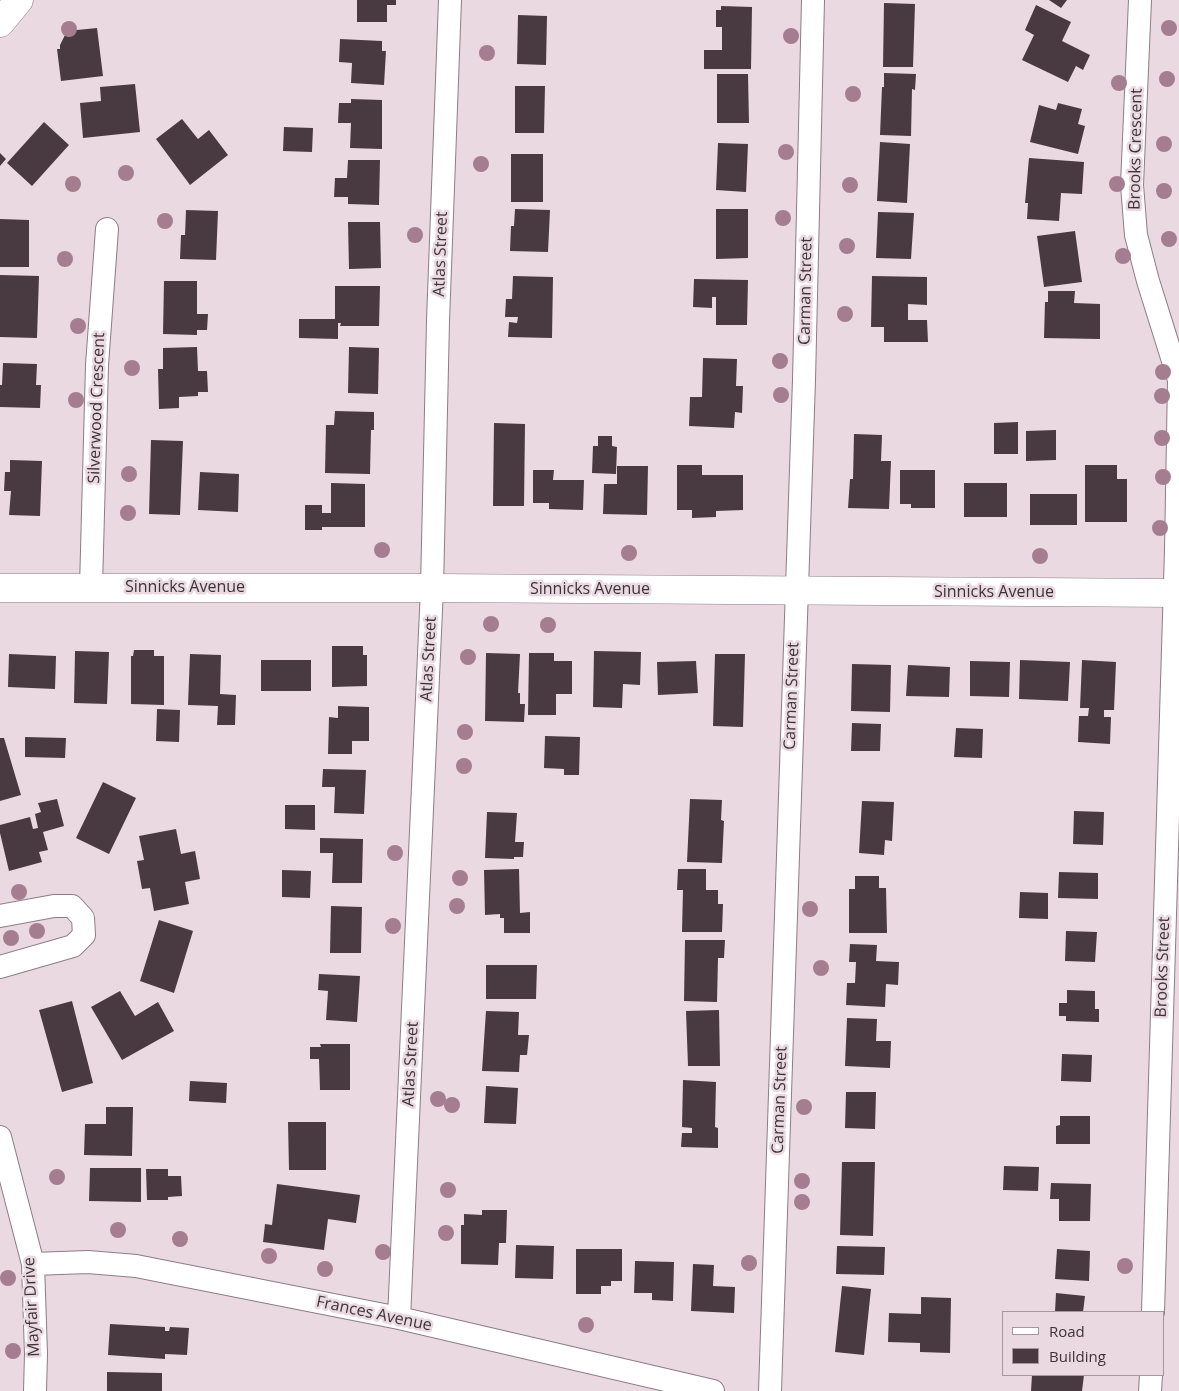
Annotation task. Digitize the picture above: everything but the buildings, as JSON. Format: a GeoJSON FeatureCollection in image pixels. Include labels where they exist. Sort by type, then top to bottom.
{"type":"FeatureCollection","features":[{"type":"Feature","properties":{"kind":"street"},"geometry":{"type":"LineString","coordinates":[[0,23],[19,0]]}},
{"type":"Feature","properties":{"kind":"street","name":"Atlas Street"},"geometry":{"type":"LineString","coordinates":[[400,1318],[432,588],[438,321],[450,0]]}},
{"type":"Feature","properties":{"kind":"street","name":"Carman Street"},"geometry":{"type":"LineString","coordinates":[[770,1391],[804,380],[813,0]]}},
{"type":"Feature","properties":{"kind":"street","name":"Brooks Crescent"},"geometry":{"type":"LineString","coordinates":[[1140,0],[1132,185],[1136,234],[1179,380],[1177,593]]}},
{"type":"Feature","properties":{"kind":"street","name":"Silverwood Crescent"},"geometry":{"type":"LineString","coordinates":[[91,587],[97,365],[107,229]]}},
{"type":"Feature","properties":{"kind":"street","name":"Sinnicks Avenue"},"geometry":{"type":"LineString","coordinates":[[0,588],[432,588],[1177,593]]}},
{"type":"Feature","properties":{"kind":"street","name":"Brooks Street"},"geometry":{"type":"LineString","coordinates":[[1153,1311],[1177,593]]}},
{"type":"Feature","properties":{"kind":"street"},"geometry":{"type":"LineString","coordinates":[[0,916],[54,906],[72,906],[83,918],[84,935],[73,946],[0,967]]}},
{"type":"Feature","properties":{"kind":"street","name":"Mayfair Drive"},"geometry":{"type":"LineString","coordinates":[[0,1137],[7,1194],[33,1264],[36,1354],[35,1391]]}},
{"type":"Feature","properties":{"kind":"street","name":"Frances Avenue"},"geometry":{"type":"LineString","coordinates":[[33,1264],[88,1262],[136,1266],[400,1318],[713,1391]]}},
{"type":"Feature","properties":{"kind":"street"},"geometry":{"type":"LineString","coordinates":[[1150,1391],[1151,1376]]}}]}
